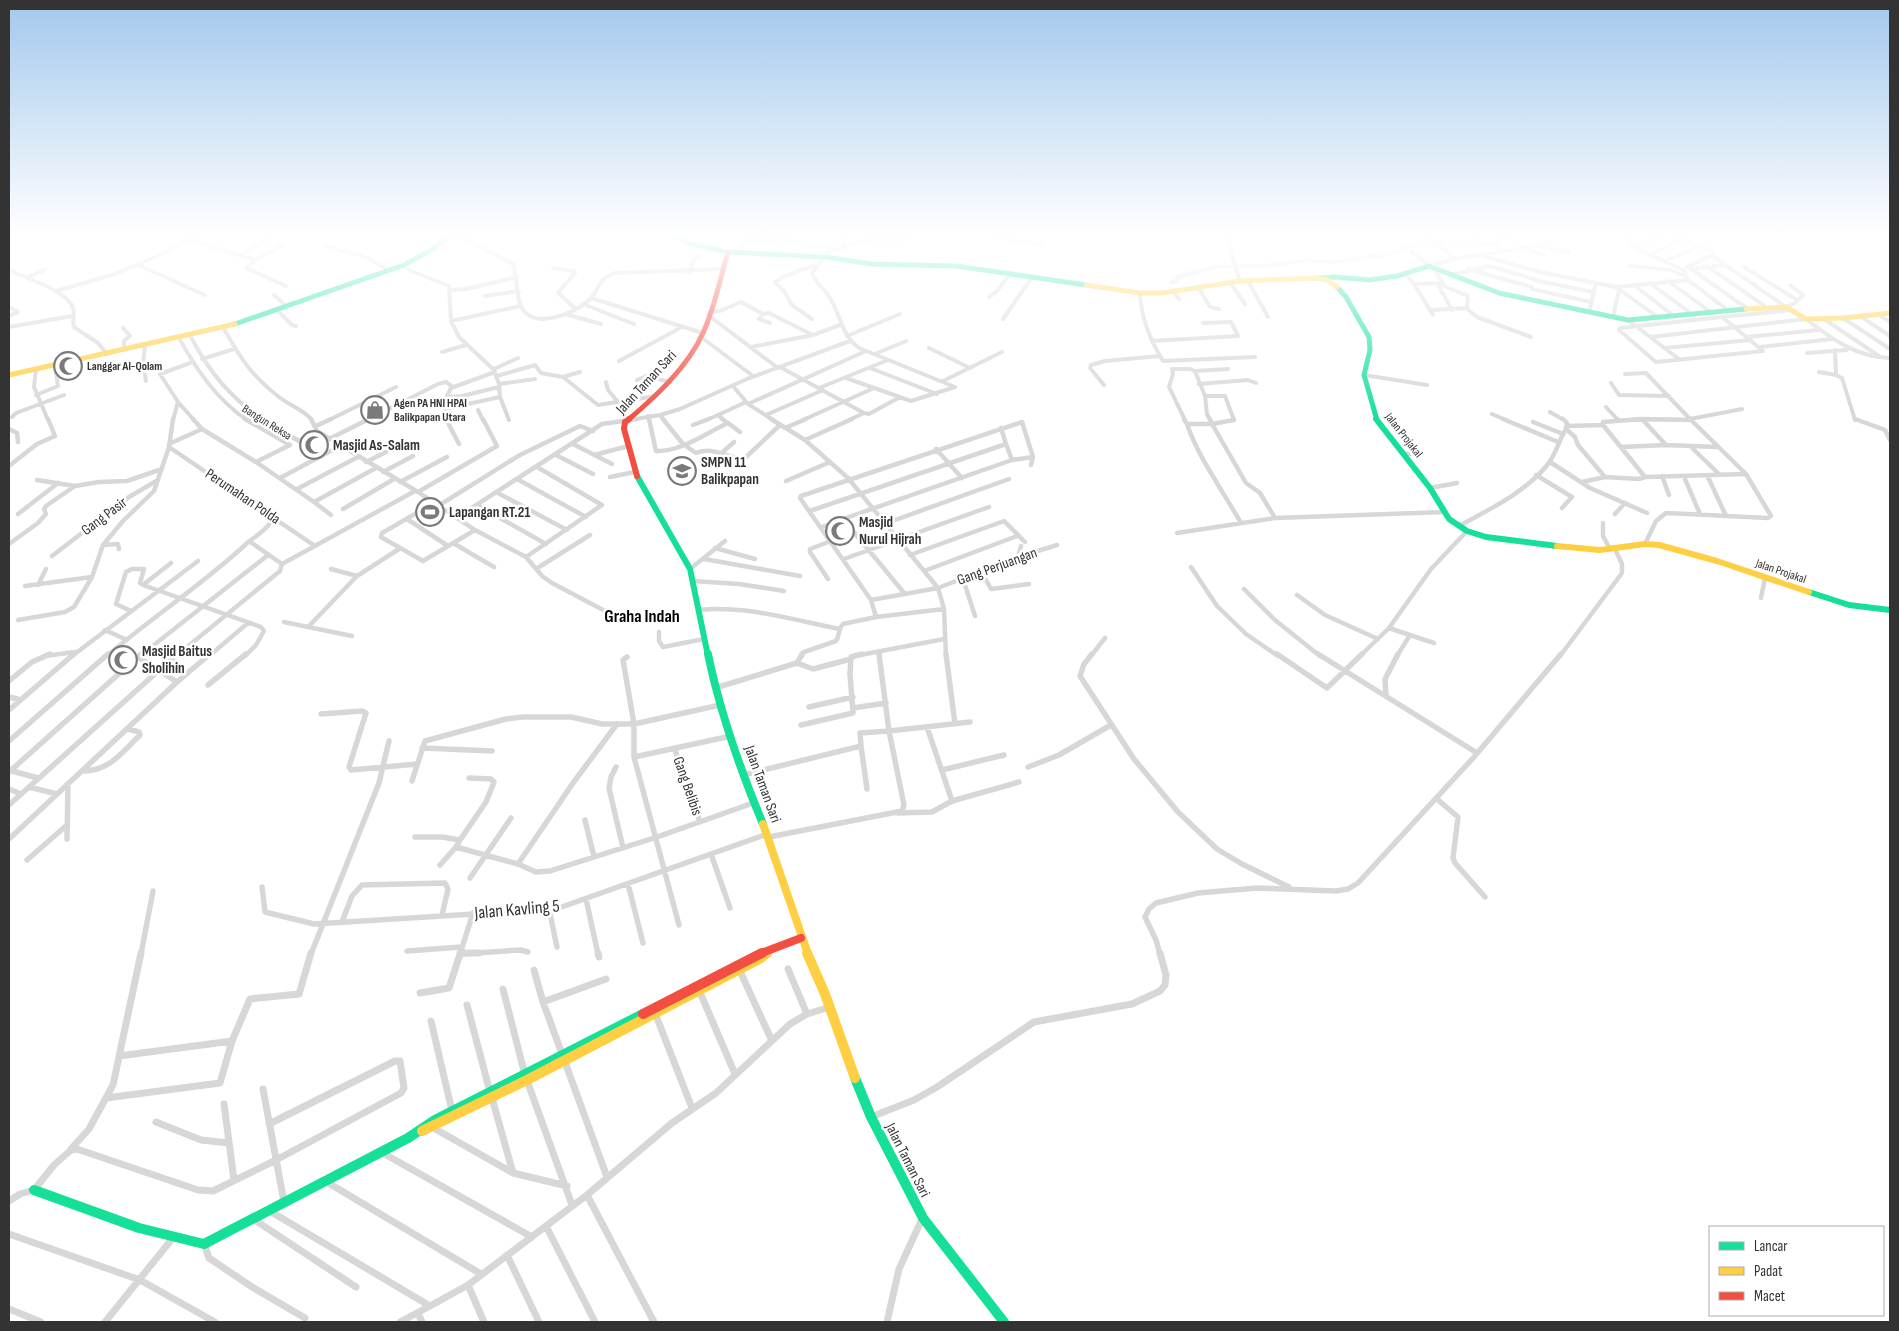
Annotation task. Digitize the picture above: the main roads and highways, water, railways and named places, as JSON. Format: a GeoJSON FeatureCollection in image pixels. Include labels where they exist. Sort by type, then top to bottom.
{"type":"FeatureCollection","features":[{"type":"Feature","properties":{"kind":"main road"},"geometry":{"type":"LineString","coordinates":[[9,375],[223,327],[317,295]]}},
{"type":"Feature","properties":{"kind":"main road","name":"Jalan Taman Sari"},"geometry":{"type":"LineString","coordinates":[[714,295],[702,335],[694,351],[670,382],[626,420],[624,429],[636,472],[664,526],[690,570],[715,688],[743,776],[768,836],[801,938],[830,1007],[844,1051],[871,1117],[923,1218],[1004,1322]]}},
{"type":"Feature","properties":{"kind":"main road","name":"Jalan Projakal"},"geometry":{"type":"LineString","coordinates":[[1343,295],[1353,308],[1369,337],[1370,350],[1364,375],[1371,406],[1378,422],[1430,488],[1449,519],[1466,531],[1486,537],[1580,549],[1613,549],[1645,544],[1681,550],[1849,606],[1871,610],[1890,610]]}},
{"type":"Feature","properties":{"kind":"main road"},"geometry":{"type":"LineString","coordinates":[[1510,295],[1628,320],[1766,307],[1789,308],[1806,320],[1890,313]]}},
{"type":"Feature","properties":{"kind":"main road"},"geometry":{"type":"LineString","coordinates":[[430,1126],[564,1059],[760,953],[801,938]]}},
{"type":"Feature","properties":{"kind":"main road"},"geometry":{"type":"LineString","coordinates":[[678,997],[699,990],[723,974],[739,969],[761,958],[768,951]]}},
{"type":"Feature","properties":{"kind":"main road"},"geometry":{"type":"LineString","coordinates":[[34,1190],[172,1239],[204,1244],[324,1180],[420,1132],[452,1111],[491,1095]]}},
{"type":"Feature","properties":{"kind":"place","name":"Langgar Al-Qolam"},"geometry":{"type":"Point","coordinates":[68,366]}},
{"type":"Feature","properties":{"kind":"place","name":"Agen PA HNI HPAI Balikpapan Utara"},"geometry":{"type":"Point","coordinates":[375,410]}},
{"type":"Feature","properties":{"kind":"place","name":"Masjid As-Salam"},"geometry":{"type":"Point","coordinates":[314,445]}},
{"type":"Feature","properties":{"kind":"place","name":"SMPN 11 Balikpapan"},"geometry":{"type":"Point","coordinates":[682,471]}},
{"type":"Feature","properties":{"kind":"place","name":"Lapangan RT.21"},"geometry":{"type":"Point","coordinates":[430,512]}},
{"type":"Feature","properties":{"kind":"place","name":"Masjid Nurul Hijrah"},"geometry":{"type":"Point","coordinates":[840,531]}},
{"type":"Feature","properties":{"kind":"place","name":"Masjid Baitus Sholihin"},"geometry":{"type":"Point","coordinates":[123,660]}},
{"type":"Feature","properties":{"kind":"district","name":"Graha Indah"},"geometry":{"type":"Point","coordinates":[642,616]}}]}
